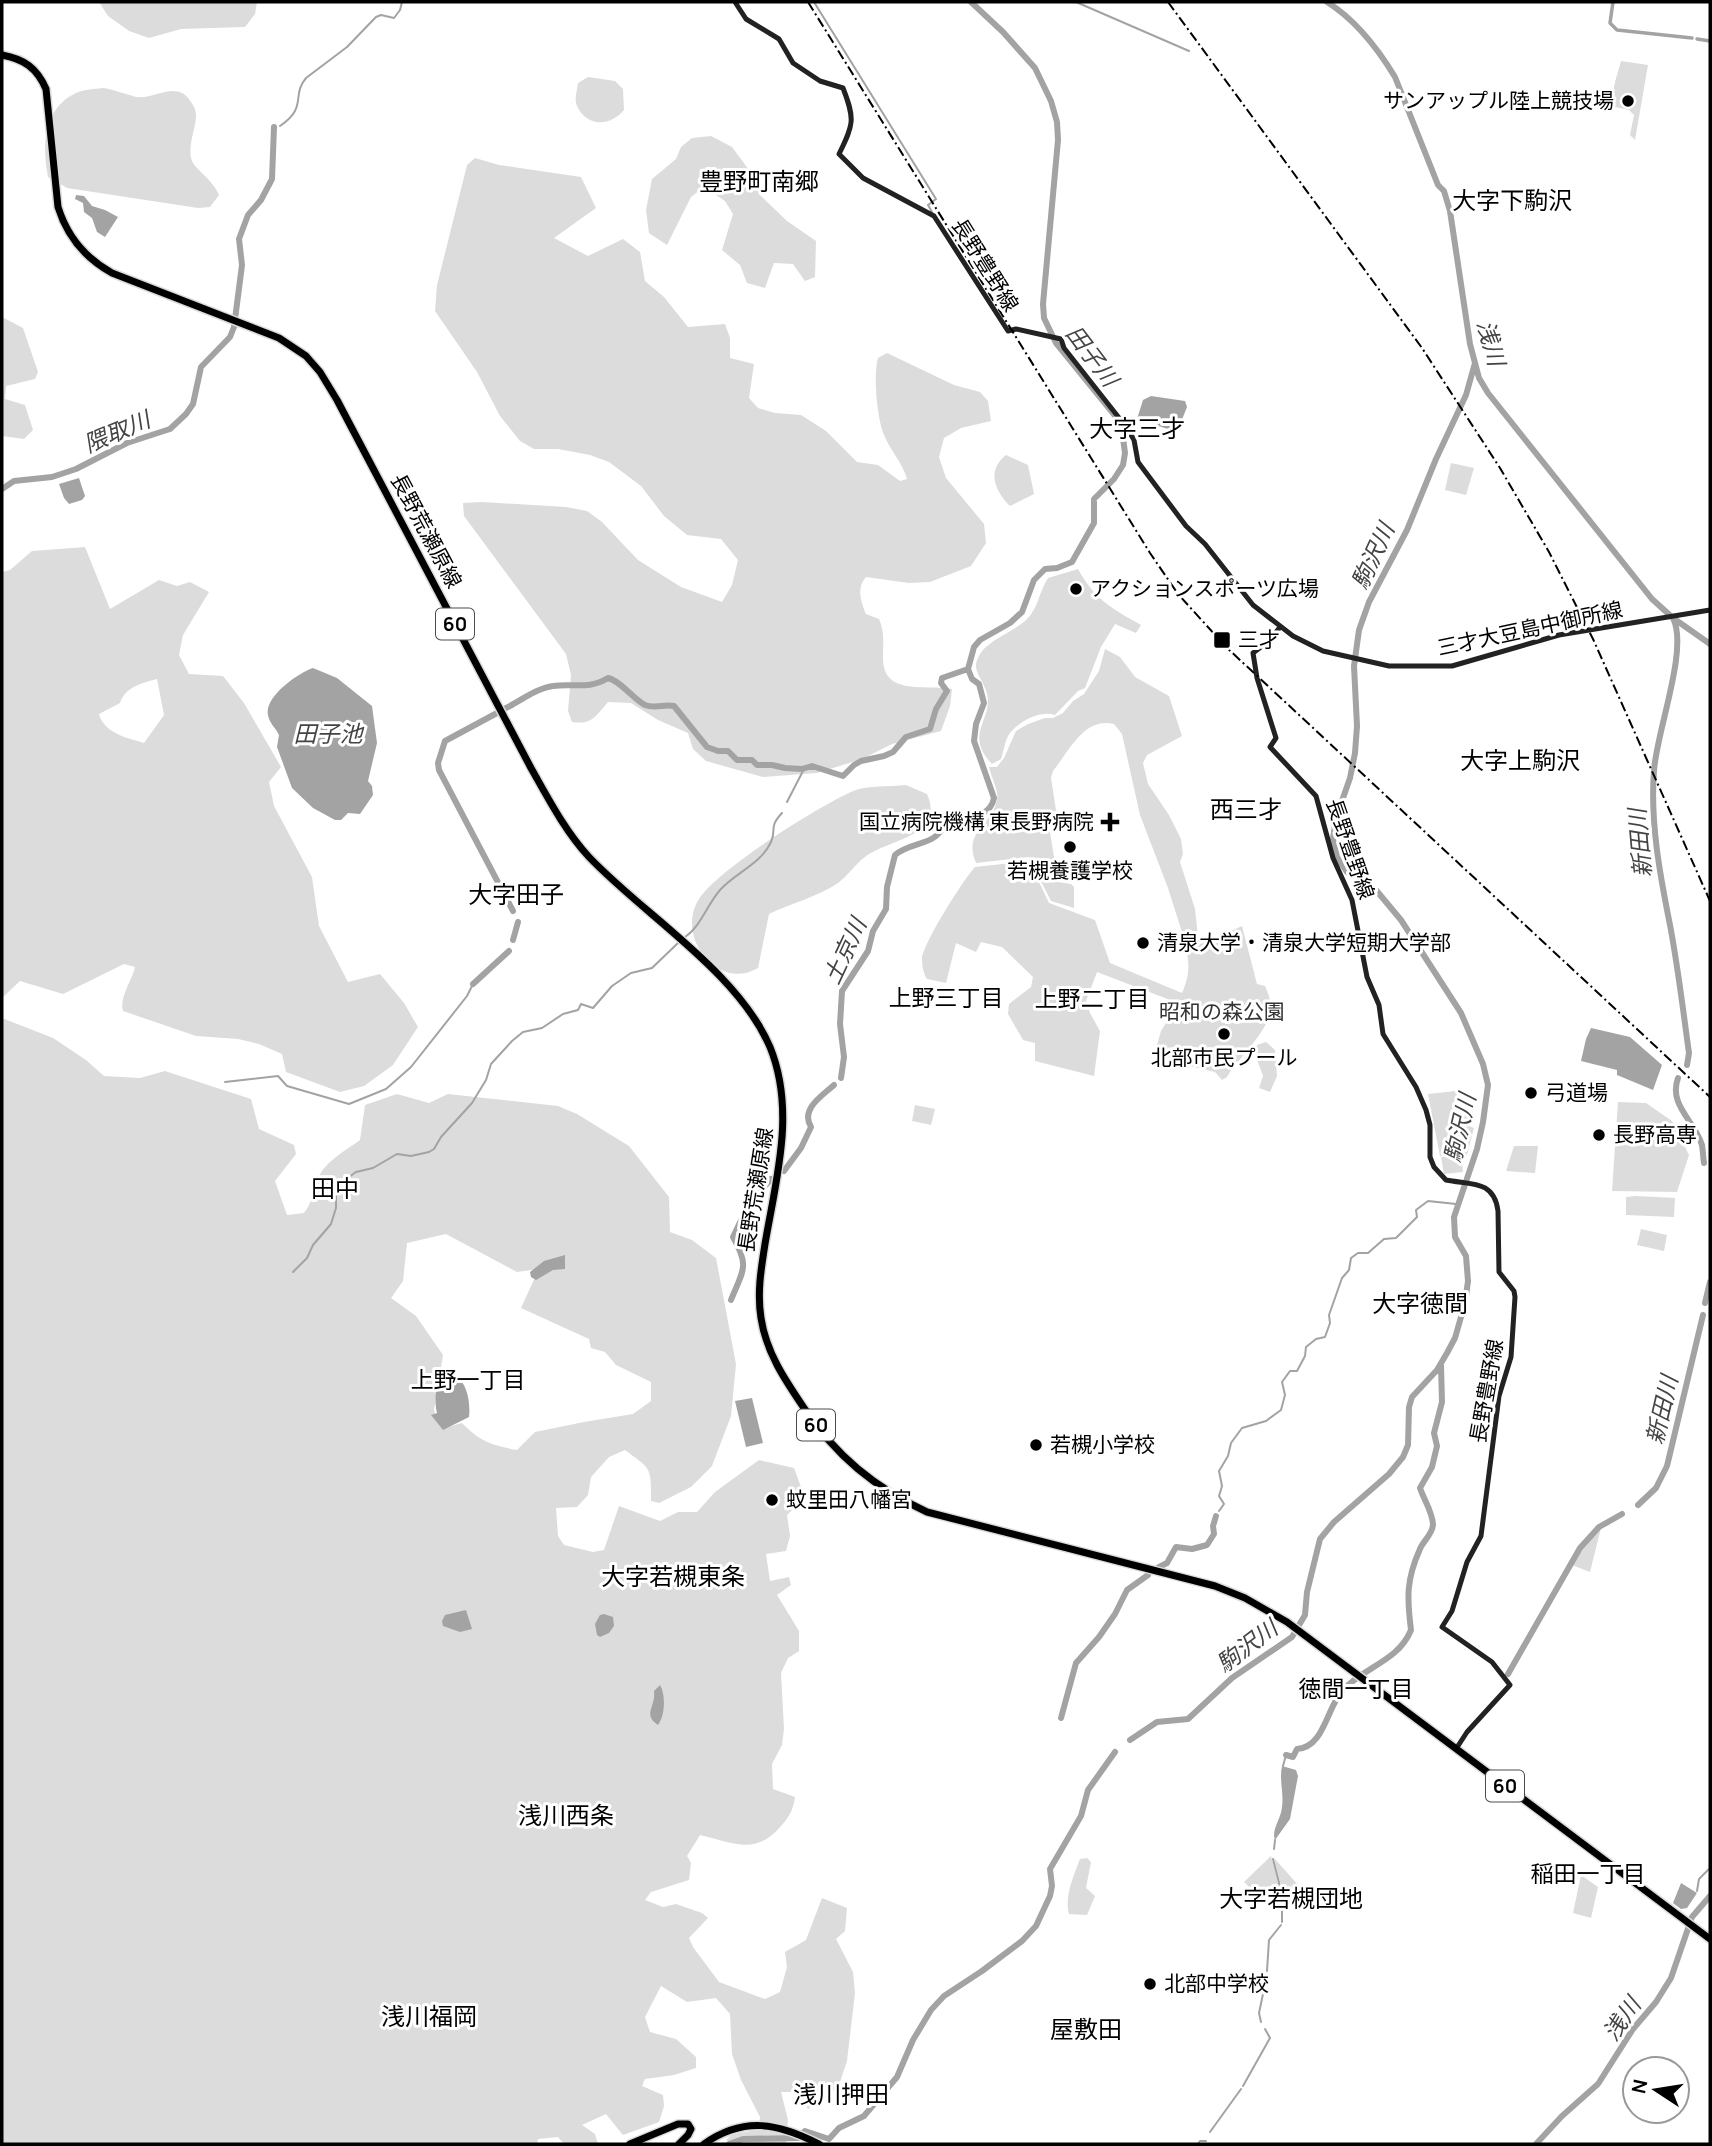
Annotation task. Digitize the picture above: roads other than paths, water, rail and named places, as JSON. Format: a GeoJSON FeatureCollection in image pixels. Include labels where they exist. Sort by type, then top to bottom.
{"type":"FeatureCollection","features":[{"type":"Feature","properties":{"kind":"main road","name":"長野豊野線"},"geometry":{"type":"LineString","coordinates":[[735,2],[746,19],[779,39],[793,64],[820,81],[843,88],[852,118],[839,154],[863,178],[934,216],[1008,331],[1016,329],[1061,339],[1064,348],[1127,428],[1134,440],[1138,462],[1164,498],[1186,526],[1205,544],[1253,605],[1280,627],[1270,640],[1253,653],[1257,678],[1276,738],[1270,747],[1316,796],[1332,858],[1352,900],[1367,977],[1379,1005],[1386,1043],[1416,1087],[1426,1110],[1430,1125],[1430,1157],[1434,1167],[1446,1180],[1466,1182],[1492,1193],[1497,1202],[1499,1272],[1514,1291],[1515,1297],[1513,1346],[1499,1396],[1481,1536],[1467,1562],[1452,1611],[1442,1627],[1492,1662],[1510,1685],[1467,1731],[1456,1749]]}},
{"type":"Feature","properties":{"kind":"main road","name":"長野荒瀬原線"},"geometry":{"type":"LineString","coordinates":[[2,55],[30,65],[40,75],[46,89],[58,206],[72,239],[99,265],[112,273],[240,321],[288,344],[306,356],[320,372],[337,400],[552,804],[586,853],[743,1001],[757,1021],[776,1065],[782,1092],[783,1144],[760,1278],[761,1319],[765,1338],[778,1367],[816,1426],[835,1449],[852,1466],[884,1490],[927,1512],[1215,1586],[1245,1598],[1287,1622],[1710,1939]]}},
{"type":"Feature","properties":{"kind":"main road","name":"三才大豆島中御所線"},"geometry":{"type":"LineString","coordinates":[[1280,627],[1322,651],[1355,660],[1388,666],[1452,666],[1559,635],[1710,610]]}},
{"type":"Feature","properties":{"kind":"main road"},"geometry":{"type":"LineString","coordinates":[[630,2144],[678,2124],[687,2123],[691,2130],[679,2144]]}},
{"type":"Feature","properties":{"kind":"main road"},"geometry":{"type":"LineString","coordinates":[[704,2144],[737,2127],[766,2127],[797,2134],[819,2144]]}},
{"type":"Feature","properties":{"kind":"water"},"geometry":{"type":"Polygon","coordinates":[[[76,195],[84,196],[92,206],[118,217],[105,237],[97,232],[92,218],[84,212],[83,203],[75,199],[76,195]]]}},
{"type":"Feature","properties":{"kind":"water"},"geometry":{"type":"Polygon","coordinates":[[[1151,396],[1185,401],[1187,407],[1177,432],[1137,419],[1143,400],[1151,396]]]}},
{"type":"Feature","properties":{"kind":"water"},"geometry":{"type":"Polygon","coordinates":[[[79,478],[85,496],[82,500],[69,504],[59,484],[79,478]]]}},
{"type":"Feature","properties":{"kind":"water","name":"田子池"},"geometry":{"type":"Polygon","coordinates":[[[313,668],[337,678],[372,706],[377,743],[368,781],[373,795],[360,814],[348,813],[341,820],[335,820],[313,808],[292,788],[277,747],[279,735],[268,715],[271,701],[277,694],[291,680],[313,668]]]}},
{"type":"Feature","properties":{"kind":"water"},"geometry":{"type":"Polygon","coordinates":[[[1591,1028],[1630,1037],[1662,1065],[1653,1090],[1617,1075],[1617,1070],[1581,1061],[1591,1028]]]}},
{"type":"Feature","properties":{"kind":"water"},"geometry":{"type":"Polygon","coordinates":[[[565,1255],[565,1269],[553,1270],[536,1280],[531,1277],[530,1272],[544,1261],[565,1255]]]}},
{"type":"Feature","properties":{"kind":"water"},"geometry":{"type":"Polygon","coordinates":[[[445,1373],[458,1377],[466,1389],[469,1417],[443,1430],[431,1415],[437,1413],[436,1392],[445,1373]]]}},
{"type":"Feature","properties":{"kind":"water"},"geometry":{"type":"Polygon","coordinates":[[[752,1398],[763,1443],[746,1447],[735,1401],[752,1398]]]}},
{"type":"Feature","properties":{"kind":"water"},"geometry":{"type":"Polygon","coordinates":[[[466,1610],[472,1629],[460,1632],[443,1626],[445,1615],[466,1610]]]}},
{"type":"Feature","properties":{"kind":"water"},"geometry":{"type":"Polygon","coordinates":[[[600,1615],[613,1617],[614,1626],[609,1633],[600,1637],[595,1624],[600,1615]]]}},
{"type":"Feature","properties":{"kind":"water"},"geometry":{"type":"Polygon","coordinates":[[[660,1685],[664,1705],[658,1725],[650,1714],[654,1691],[660,1685]]]}},
{"type":"Feature","properties":{"kind":"water"},"geometry":{"type":"Polygon","coordinates":[[[1282,1766],[1296,1770],[1298,1776],[1290,1819],[1275,1840],[1274,1832],[1282,1807],[1282,1766]]]}},
{"type":"Feature","properties":{"kind":"water"},"geometry":{"type":"Polygon","coordinates":[[[1681,1883],[1697,1893],[1687,1908],[1681,1909],[1673,1903],[1681,1883]]]}},
{"type":"Feature","properties":{"kind":"waterway","name":"隈取川"},"geometry":{"type":"LineString","coordinates":[[280,126],[294,113],[306,78],[347,47],[376,17],[381,15],[394,18],[402,2]]}},
{"type":"Feature","properties":{"kind":"waterway"},"geometry":{"type":"LineString","coordinates":[[814,2],[936,199],[928,205],[932,212]]}},
{"type":"Feature","properties":{"kind":"waterway","name":"田子川"},"geometry":{"type":"LineString","coordinates":[[968,669],[974,647],[980,640],[1010,623],[1022,612],[1034,580],[1045,569],[1072,562],[1094,523],[1094,499],[1114,479],[1123,465],[1125,453],[1121,423],[1056,343],[1044,318],[1058,140],[1057,122],[1051,101],[1035,68],[971,2]]}},
{"type":"Feature","properties":{"kind":"waterway"},"geometry":{"type":"LineString","coordinates":[[1076,2],[1189,51]]}},
{"type":"Feature","properties":{"kind":"waterway","name":"浅川"},"geometry":{"type":"LineString","coordinates":[[1327,2],[1366,36],[1395,77],[1438,185],[1444,191],[1450,211],[1470,344],[1479,378],[1488,393],[1652,599],[1673,618],[1710,644]]}},
{"type":"Feature","properties":{"kind":"waterway"},"geometry":{"type":"LineString","coordinates":[[1613,2],[1610,23],[1617,30],[1692,38]]}},
{"type":"Feature","properties":{"kind":"waterway"},"geometry":{"type":"LineString","coordinates":[[1697,39],[1710,41]]}},
{"type":"Feature","properties":{"kind":"waterway","name":"隈取川"},"geometry":{"type":"LineString","coordinates":[[2,489],[14,481],[52,477],[76,469],[127,443],[170,429],[186,414],[193,404],[201,367],[230,337],[234,327],[242,265],[239,239],[248,215],[261,200],[272,179],[274,127]]}},
{"type":"Feature","properties":{"kind":"waterway","name":"駒沢川"},"geometry":{"type":"LineString","coordinates":[[1130,1740],[1157,1722],[1188,1719],[1232,1678],[1292,1637],[1305,1615],[1307,1592],[1320,1539],[1334,1522],[1389,1474],[1403,1457],[1408,1445],[1409,1407],[1412,1397],[1437,1370],[1447,1353],[1455,1338],[1465,1303],[1468,1281],[1466,1256],[1455,1237],[1454,1217],[1477,1149],[1483,1122],[1488,1085],[1483,1064],[1461,1013],[1401,920],[1376,890],[1347,872],[1337,857],[1333,839],[1336,818],[1350,778],[1355,753],[1357,726],[1354,666],[1359,630],[1369,602],[1407,530],[1466,395],[1475,363]]}},
{"type":"Feature","properties":{"kind":"waterway","name":"新田川"},"geometry":{"type":"LineString","coordinates":[[1673,618],[1677,632],[1675,670],[1656,755],[1653,810],[1659,868],[1676,957],[1689,1053],[1687,1065]]}},
{"type":"Feature","properties":{"kind":"waterway","name":"田子川"},"geometry":{"type":"LineString","coordinates":[[506,708],[547,687],[588,685],[608,678],[645,705],[674,706],[707,747],[728,751],[737,760],[752,760],[757,765],[785,768],[802,769],[812,766],[843,776],[861,761],[893,752],[906,737],[930,729],[936,709],[947,691],[941,683],[942,678],[968,669]]}},
{"type":"Feature","properties":{"kind":"waterway","name":"土京川"},"geometry":{"type":"LineString","coordinates":[[841,1078],[844,1057],[840,1024],[842,991],[868,951],[873,931],[886,909],[887,887],[895,855],[932,839],[949,825],[982,814],[992,805],[994,798],[974,741],[976,724],[984,703],[979,684],[972,679],[968,669]]}},
{"type":"Feature","properties":{"kind":"waterway"},"geometry":{"type":"LineString","coordinates":[[497,713],[445,741],[438,763],[439,770],[513,911]]}},
{"type":"Feature","properties":{"kind":"waterway"},"geometry":{"type":"LineString","coordinates":[[787,802],[804,769]]}},
{"type":"Feature","properties":{"kind":"waterway"},"geometry":{"type":"LineString","coordinates":[[685,937],[720,890],[767,850],[773,838],[775,822],[782,813]]}},
{"type":"Feature","properties":{"kind":"waterway"},"geometry":{"type":"LineString","coordinates":[[513,940],[518,922]]}},
{"type":"Feature","properties":{"kind":"waterway"},"geometry":{"type":"LineString","coordinates":[[293,1272],[307,1258],[313,1245],[331,1224],[336,1208],[336,1194],[342,1182],[356,1172],[373,1168],[397,1154],[411,1156],[434,1149],[441,1137],[472,1103],[486,1080],[491,1064],[512,1041],[523,1032],[542,1028],[563,1014],[578,1010],[581,1004],[593,1008],[612,986],[631,973],[652,968],[678,943]]}},
{"type":"Feature","properties":{"kind":"waterway"},"geometry":{"type":"LineString","coordinates":[[473,984],[509,951]]}},
{"type":"Feature","properties":{"kind":"waterway"},"geometry":{"type":"LineString","coordinates":[[225,1082],[278,1076],[287,1086],[349,1104],[386,1089],[411,1067],[467,996],[473,984]]}},
{"type":"Feature","properties":{"kind":"waterway","name":"新田川"},"geometry":{"type":"LineString","coordinates":[[1678,1078],[1676,1088],[1679,1105],[1699,1136],[1704,1163]]}},
{"type":"Feature","properties":{"kind":"waterway"},"geometry":{"type":"LineString","coordinates":[[784,1171],[801,1148],[811,1127],[808,1120],[810,1109],[834,1085]]}},
{"type":"Feature","properties":{"kind":"waterway"},"geometry":{"type":"LineString","coordinates":[[749,1205],[771,1179]]}},
{"type":"Feature","properties":{"kind":"waterway"},"geometry":{"type":"LineString","coordinates":[[1219,1511],[1224,1504],[1219,1496],[1222,1486],[1219,1471],[1228,1456],[1231,1443],[1242,1428],[1266,1421],[1281,1410],[1285,1395],[1282,1382],[1290,1371],[1297,1371],[1305,1356],[1306,1347],[1316,1339],[1325,1337],[1330,1323],[1329,1315],[1342,1278],[1349,1270],[1351,1258],[1358,1253],[1368,1253],[1384,1239],[1396,1238],[1417,1217],[1416,1210],[1428,1201],[1456,1204]]}},
{"type":"Feature","properties":{"kind":"waterway"},"geometry":{"type":"LineString","coordinates":[[731,1300],[743,1268],[742,1255],[733,1237],[744,1214]]}},
{"type":"Feature","properties":{"kind":"waterway","name":"新田川"},"geometry":{"type":"LineString","coordinates":[[1705,1303],[1710,1282]]}},
{"type":"Feature","properties":{"kind":"waterway","name":"新田川"},"geometry":{"type":"LineString","coordinates":[[1638,1505],[1656,1488],[1667,1466],[1703,1315]]}},
{"type":"Feature","properties":{"kind":"waterway"},"geometry":{"type":"LineString","coordinates":[[1286,1755],[1293,1757],[1297,1749],[1313,1742],[1342,1691],[1398,1650],[1411,1630],[1408,1598],[1410,1580],[1415,1560],[1433,1525],[1420,1488],[1432,1467],[1437,1446],[1434,1433],[1442,1402],[1441,1365]]}},
{"type":"Feature","properties":{"kind":"waterway","name":"新田川"},"geometry":{"type":"LineString","coordinates":[[1508,1674],[1580,1548],[1599,1527],[1622,1514]]}},
{"type":"Feature","properties":{"kind":"waterway"},"geometry":{"type":"LineString","coordinates":[[1159,1567],[1167,1563],[1176,1547],[1192,1549],[1207,1545],[1214,1534],[1216,1516]]}},
{"type":"Feature","properties":{"kind":"waterway"},"geometry":{"type":"LineString","coordinates":[[1061,1718],[1076,1663],[1099,1637],[1127,1590],[1148,1575]]}},
{"type":"Feature","properties":{"kind":"waterway","name":"駒沢川"},"geometry":{"type":"LineString","coordinates":[[729,2144],[743,2139],[799,2138],[805,2131],[829,2139],[839,2128],[864,2116],[897,2077],[913,2040],[931,2010],[944,1996],[1022,1941],[1036,1926],[1050,1896],[1050,1869],[1081,1816],[1088,1790],[1115,1752]]}},
{"type":"Feature","properties":{"kind":"waterway"},"geometry":{"type":"LineString","coordinates":[[1283,1766],[1286,1755]]}},
{"type":"Feature","properties":{"kind":"waterway"},"geometry":{"type":"LineString","coordinates":[[1274,1849],[1275,1840]]}},
{"type":"Feature","properties":{"kind":"waterway"},"geometry":{"type":"LineString","coordinates":[[1273,1859],[1284,1902]]}},
{"type":"Feature","properties":{"kind":"waterway"},"geometry":{"type":"LineString","coordinates":[[1697,1891],[1699,1879],[1710,1868]]}},
{"type":"Feature","properties":{"kind":"waterway","name":"浅川"},"geometry":{"type":"LineString","coordinates":[[1536,2144],[1598,2084],[1633,2029],[1656,2002],[1671,1978],[1692,1917],[1710,1896]]}},
{"type":"Feature","properties":{"kind":"waterway"},"geometry":{"type":"LineString","coordinates":[[1282,1911],[1282,1922]]}},
{"type":"Feature","properties":{"kind":"waterway"},"geometry":{"type":"LineString","coordinates":[[1267,1971],[1269,1940],[1281,1925]]}},
{"type":"Feature","properties":{"kind":"waterway"},"geometry":{"type":"LineString","coordinates":[[1261,2022],[1259,2013],[1267,1975]]}},
{"type":"Feature","properties":{"kind":"waterway"},"geometry":{"type":"LineString","coordinates":[[1243,2086],[1270,2038],[1265,2029]]}},
{"type":"Feature","properties":{"kind":"waterway"},"geometry":{"type":"LineString","coordinates":[[1210,2132],[1241,2089]]}},
{"type":"Feature","properties":{"kind":"waterway"},"geometry":{"type":"LineString","coordinates":[[1198,2144],[1200,2141],[1206,2141]]}},
{"type":"Feature","properties":{"kind":"railway"},"geometry":{"type":"LineString","coordinates":[[808,2],[1178,594],[1226,647],[1710,1097]]}},
{"type":"Feature","properties":{"kind":"railway"},"geometry":{"type":"LineString","coordinates":[[1168,2],[1422,348],[1500,468],[1549,552],[1593,639],[1710,901]]}},
{"type":"Feature","properties":{"kind":"place","name":"サンアップル陸上競技場"},"geometry":{"type":"Point","coordinates":[1628,101]}},
{"type":"Feature","properties":{"kind":"place","name":"アクションスポーツ広場"},"geometry":{"type":"Point","coordinates":[1076,589]}},
{"type":"Feature","properties":{"kind":"place","name":"三才"},"geometry":{"type":"Point","coordinates":[1222,640]}},
{"type":"Feature","properties":{"kind":"place","name":"国立病院機構 東長野病院"},"geometry":{"type":"Point","coordinates":[1110,822]}},
{"type":"Feature","properties":{"kind":"place","name":"若槻養護学校"},"geometry":{"type":"Point","coordinates":[1070,847]}},
{"type":"Feature","properties":{"kind":"place","name":"清泉大学・清泉大学短期大学部"},"geometry":{"type":"Point","coordinates":[1143,943]}},
{"type":"Feature","properties":{"kind":"place","name":"北部市民プール"},"geometry":{"type":"Point","coordinates":[1224,1034]}},
{"type":"Feature","properties":{"kind":"place","name":"弓道場"},"geometry":{"type":"Point","coordinates":[1531,1093]}},
{"type":"Feature","properties":{"kind":"place","name":"長野高専"},"geometry":{"type":"Point","coordinates":[1599,1135]}},
{"type":"Feature","properties":{"kind":"place","name":"若槻小学校"},"geometry":{"type":"Point","coordinates":[1036,1445]}},
{"type":"Feature","properties":{"kind":"place","name":"蚊里田八幡宮"},"geometry":{"type":"Point","coordinates":[772,1500]}},
{"type":"Feature","properties":{"kind":"place","name":"北部中学校"},"geometry":{"type":"Point","coordinates":[1150,1984]}},
{"type":"Feature","properties":{"kind":"district","name":"豊野町南郷"},"geometry":{"type":"Point","coordinates":[759,182]}},
{"type":"Feature","properties":{"kind":"district","name":"大字下駒沢"},"geometry":{"type":"Point","coordinates":[1512,201]}},
{"type":"Feature","properties":{"kind":"district","name":"大字三才"},"geometry":{"type":"Point","coordinates":[1137,429]}},
{"type":"Feature","properties":{"kind":"district","name":"大字上駒沢"},"geometry":{"type":"Point","coordinates":[1520,761]}},
{"type":"Feature","properties":{"kind":"district","name":"西三才"},"geometry":{"type":"Point","coordinates":[1246,810]}},
{"type":"Feature","properties":{"kind":"district","name":"大字田子"},"geometry":{"type":"Point","coordinates":[516,895]}},
{"type":"Feature","properties":{"kind":"district","name":"上野三丁目"},"geometry":{"type":"Point","coordinates":[946,998]}},
{"type":"Feature","properties":{"kind":"district","name":"上野二丁目"},"geometry":{"type":"Point","coordinates":[1092,999]}},
{"type":"Feature","properties":{"kind":"district","name":"田中"},"geometry":{"type":"Point","coordinates":[335,1189]}},
{"type":"Feature","properties":{"kind":"district","name":"大字徳間"},"geometry":{"type":"Point","coordinates":[1420,1304]}},
{"type":"Feature","properties":{"kind":"district","name":"上野一丁目"},"geometry":{"type":"Point","coordinates":[468,1380]}},
{"type":"Feature","properties":{"kind":"district","name":"大字若槻東条"},"geometry":{"type":"Point","coordinates":[673,1577]}},
{"type":"Feature","properties":{"kind":"district","name":"徳間一丁目"},"geometry":{"type":"Point","coordinates":[1356,1689]}},
{"type":"Feature","properties":{"kind":"district","name":"浅川西条"},"geometry":{"type":"Point","coordinates":[566,1816]}},
{"type":"Feature","properties":{"kind":"district","name":"稲田一丁目"},"geometry":{"type":"Point","coordinates":[1588,1874]}},
{"type":"Feature","properties":{"kind":"district","name":"大字若槻団地"},"geometry":{"type":"Point","coordinates":[1291,1899]}},
{"type":"Feature","properties":{"kind":"district","name":"浅川福岡"},"geometry":{"type":"Point","coordinates":[429,2017]}},
{"type":"Feature","properties":{"kind":"district","name":"屋敷田"},"geometry":{"type":"Point","coordinates":[1086,2030]}},
{"type":"Feature","properties":{"kind":"district","name":"浅川押田"},"geometry":{"type":"Point","coordinates":[841,2095]}},
{"type":"Feature","properties":{"kind":"park label","name":"昭和の森公園"},"geometry":{"type":"Point","coordinates":[1222,1012]}}]}
